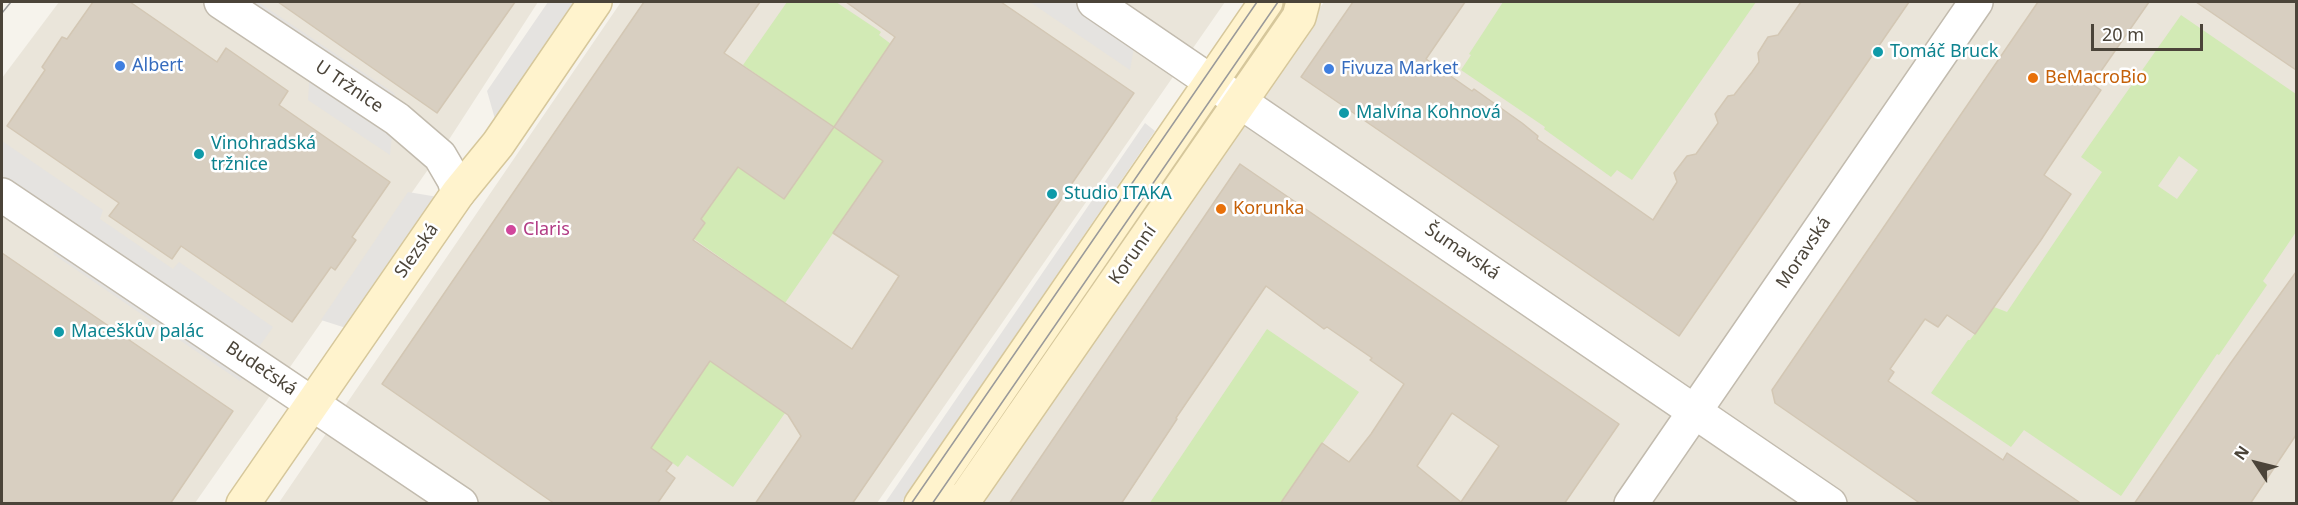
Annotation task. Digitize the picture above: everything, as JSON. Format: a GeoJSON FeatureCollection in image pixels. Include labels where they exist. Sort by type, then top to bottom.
{"type":"FeatureCollection","features":[{"type":"Feature","properties":{"kind":"street","name":"U Tržnice"},"geometry":{"type":"LineString","coordinates":[[220,2],[397,119],[440,156],[454,180],[458,193]]}},
{"type":"Feature","properties":{"kind":"street","name":"Slezská"},"geometry":{"type":"LineString","coordinates":[[243,504],[458,193],[498,144],[595,2]]}},
{"type":"Feature","properties":{"kind":"street","name":"Šumavská"},"geometry":{"type":"LineString","coordinates":[[1094,2],[1830,504]]}},
{"type":"Feature","properties":{"kind":"street","name":"Korunní"},"geometry":{"type":"LineString","coordinates":[[921,504],[1266,2]]}},
{"type":"Feature","properties":{"kind":"street","name":"Korunní"},"geometry":{"type":"LineString","coordinates":[[956,504],[967,496],[1299,17],[1303,2]]}},
{"type":"Feature","properties":{"kind":"street","name":"Moravská"},"geometry":{"type":"LineString","coordinates":[[1631,504],[1976,2]]}},
{"type":"Feature","properties":{"kind":"street","name":"Budečská"},"geometry":{"type":"LineString","coordinates":[[2,195],[461,504]]}},
{"type":"Feature","properties":{"kind":"shaded area"},"geometry":{"type":"Polygon","coordinates":[[[59,2],[538,2],[450,138],[195,503],[2,503],[2,78],[59,2]]]}},
{"type":"Feature","properties":{"kind":"shaded area"},"geometry":{"type":"Polygon","coordinates":[[[238,2],[258,2],[394,93],[402,112],[238,2]]]}},
{"type":"Feature","properties":{"kind":"shaded area"},"geometry":{"type":"Polygon","coordinates":[[[548,2],[582,2],[497,126],[487,91],[548,2]]]}},
{"type":"Feature","properties":{"kind":"shaded area"},"geometry":{"type":"Polygon","coordinates":[[[621,2],[1225,2],[877,503],[278,504],[621,2]]]}},
{"type":"Feature","properties":{"kind":"shaded area"},"geometry":{"type":"Polygon","coordinates":[[[1030,2],[1075,2],[1135,42],[1130,70],[1030,2]]]}},
{"type":"Feature","properties":{"kind":"shaded area"},"geometry":{"type":"Polygon","coordinates":[[[1324,2],[2296,2],[2296,503],[981,504],[1324,2]]]}},
{"type":"Feature","properties":{"kind":"shaded area"},"geometry":{"type":"Polygon","coordinates":[[[310,71],[393,128],[390,155],[308,100],[310,71]]]}},
{"type":"Feature","properties":{"kind":"shaded area"},"geometry":{"type":"Polygon","coordinates":[[[1145,123],[1155,131],[901,503],[885,503],[1145,123]]]}},
{"type":"Feature","properties":{"kind":"shaded area"},"geometry":{"type":"Polygon","coordinates":[[[2,141],[103,210],[100,219],[173,269],[179,262],[273,327],[256,351],[2,175],[2,141]]]}},
{"type":"Feature","properties":{"kind":"shaded area"},"geometry":{"type":"Polygon","coordinates":[[[408,192],[438,197],[346,328],[321,320],[408,192]]]}},
{"type":"Feature","properties":{"kind":"shaded area"},"geometry":{"type":"Polygon","coordinates":[[[61,243],[248,370],[240,381],[53,254],[61,243]]]}},
{"type":"Feature","properties":{"kind":"green space"},"geometry":{"type":"Polygon","coordinates":[[[787,2],[836,2],[881,32],[879,35],[891,44],[834,127],[883,161],[785,303],[694,239],[705,223],[701,219],[738,167],[784,199],[833,127],[743,65],[787,2]]]}},
{"type":"Feature","properties":{"kind":"green space"},"geometry":{"type":"Polygon","coordinates":[[[1503,2],[1756,2],[1632,180],[1617,170],[1611,177],[1544,129],[1545,127],[1461,70],[1503,2]]]}},
{"type":"Feature","properties":{"kind":"green space"},"geometry":{"type":"Polygon","coordinates":[[[2181,15],[2296,94],[2296,232],[2263,281],[2267,285],[2219,355],[2217,354],[2121,496],[2024,430],[2011,447],[1931,393],[1994,307],[2007,312],[2102,172],[2081,157],[2181,15]],[[2179,156],[2158,186],[2177,199],[2198,170],[2179,156]]]}},
{"type":"Feature","properties":{"kind":"green space"},"geometry":{"type":"Polygon","coordinates":[[[1267,329],[1359,392],[1280,503],[1149,504],[1267,329]]]}},
{"type":"Feature","properties":{"kind":"green space"},"geometry":{"type":"Polygon","coordinates":[[[684,343],[785,413],[733,487],[687,455],[678,467],[663,456],[656,465],[633,418],[684,343]]]}},
{"type":"Feature","properties":{"kind":"building","name":"Vinohradská tržnice"},"geometry":{"type":"Polygon","coordinates":[[[93,2],[130,2],[217,62],[226,48],[288,91],[279,105],[390,182],[352,237],[356,240],[335,270],[331,267],[292,322],[181,246],[172,259],[109,216],[119,203],[7,126],[45,70],[42,67],[62,37],[67,39],[93,2]]]}},
{"type":"Feature","properties":{"kind":"building"},"geometry":{"type":"Polygon","coordinates":[[[278,2],[515,2],[437,113],[278,2]]]}},
{"type":"Feature","properties":{"kind":"building"},"geometry":{"type":"Polygon","coordinates":[[[644,2],[760,2],[724,53],[834,127],[895,37],[846,2],[1001,2],[1134,93],[852,504],[755,504],[801,436],[788,415],[710,361],[651,448],[672,463],[666,471],[675,478],[657,504],[555,504],[382,384],[644,2]],[[834,127],[784,199],[738,167],[701,219],[705,223],[693,240],[852,349],[899,276],[833,233],[883,161],[834,127]]]}},
{"type":"Feature","properties":{"kind":"building"},"geometry":{"type":"Polygon","coordinates":[[[1353,2],[1465,2],[1426,59],[1522,123],[1538,136],[1537,139],[1653,220],[1677,182],[1674,173],[1687,156],[1696,154],[1718,123],[1715,114],[1728,96],[1734,95],[1759,62],[1758,53],[1768,37],[1778,35],[1801,2],[1909,2],[1679,336],[1301,77],[1353,2]]]}},
{"type":"Feature","properties":{"kind":"building"},"geometry":{"type":"Polygon","coordinates":[[[2038,2],[2149,2],[2092,84],[2101,90],[2044,175],[2071,194],[2041,240],[1975,334],[1947,315],[1938,327],[1925,319],[1890,369],[1894,372],[1888,381],[2003,460],[2007,453],[2082,504],[1921,504],[1775,403],[1772,390],[2038,2]]]}},
{"type":"Feature","properties":{"kind":"building"},"geometry":{"type":"Polygon","coordinates":[[[2196,2],[2296,2],[2296,70],[2196,2]]]}},
{"type":"Feature","properties":{"kind":"building"},"geometry":{"type":"Polygon","coordinates":[[[1240,164],[1619,424],[1564,504],[1280,504],[1322,443],[1349,462],[1371,434],[1404,384],[1370,360],[1372,358],[1327,327],[1324,329],[1266,286],[1176,418],[1121,504],[1009,504],[1240,164]],[[1452,413],[1417,466],[1461,502],[1499,446],[1452,413]]]}},
{"type":"Feature","properties":{"kind":"building","name":"Maceškův palác"},"geometry":{"type":"Polygon","coordinates":[[[2,253],[233,411],[170,504],[2,504],[2,253]]]}},
{"type":"Feature","properties":{"kind":"building"},"geometry":{"type":"Polygon","coordinates":[[[2296,272],[2296,435],[2250,504],[2134,504],[2230,364],[2296,272]]]}},
{"type":"Feature","properties":{"kind":"tram line"},"geometry":{"type":"LineString","coordinates":[[2,13],[11,2]]}},
{"type":"Feature","properties":{"kind":"tram line"},"geometry":{"type":"LineString","coordinates":[[911,504],[1257,2]]}},
{"type":"Feature","properties":{"kind":"tram line"},"geometry":{"type":"LineString","coordinates":[[932,504],[1278,2]]}},
{"type":"Feature","properties":{"kind":"place","name":"Tomáč Bruck"},"geometry":{"type":"Point","coordinates":[1878,52]}},
{"type":"Feature","properties":{"kind":"place","name":"Albert"},"geometry":{"type":"Point","coordinates":[120,66]}},
{"type":"Feature","properties":{"kind":"place","name":"Fivuza Market"},"geometry":{"type":"Point","coordinates":[1329,69]}},
{"type":"Feature","properties":{"kind":"place","name":"BeMacroBio"},"geometry":{"type":"Point","coordinates":[2033,78]}},
{"type":"Feature","properties":{"kind":"place","name":"Malvína Kohnová"},"geometry":{"type":"Point","coordinates":[1344,113]}},
{"type":"Feature","properties":{"kind":"place","name":"Vinohradská tržnice"},"geometry":{"type":"Point","coordinates":[199,154]}},
{"type":"Feature","properties":{"kind":"place","name":"Studio ITAKA"},"geometry":{"type":"Point","coordinates":[1052,194]}},
{"type":"Feature","properties":{"kind":"place","name":"Korunka"},"geometry":{"type":"Point","coordinates":[1221,209]}},
{"type":"Feature","properties":{"kind":"place","name":"Claris"},"geometry":{"type":"Point","coordinates":[511,230]}},
{"type":"Feature","properties":{"kind":"place","name":"Maceškův palác"},"geometry":{"type":"Point","coordinates":[59,332]}}]}
